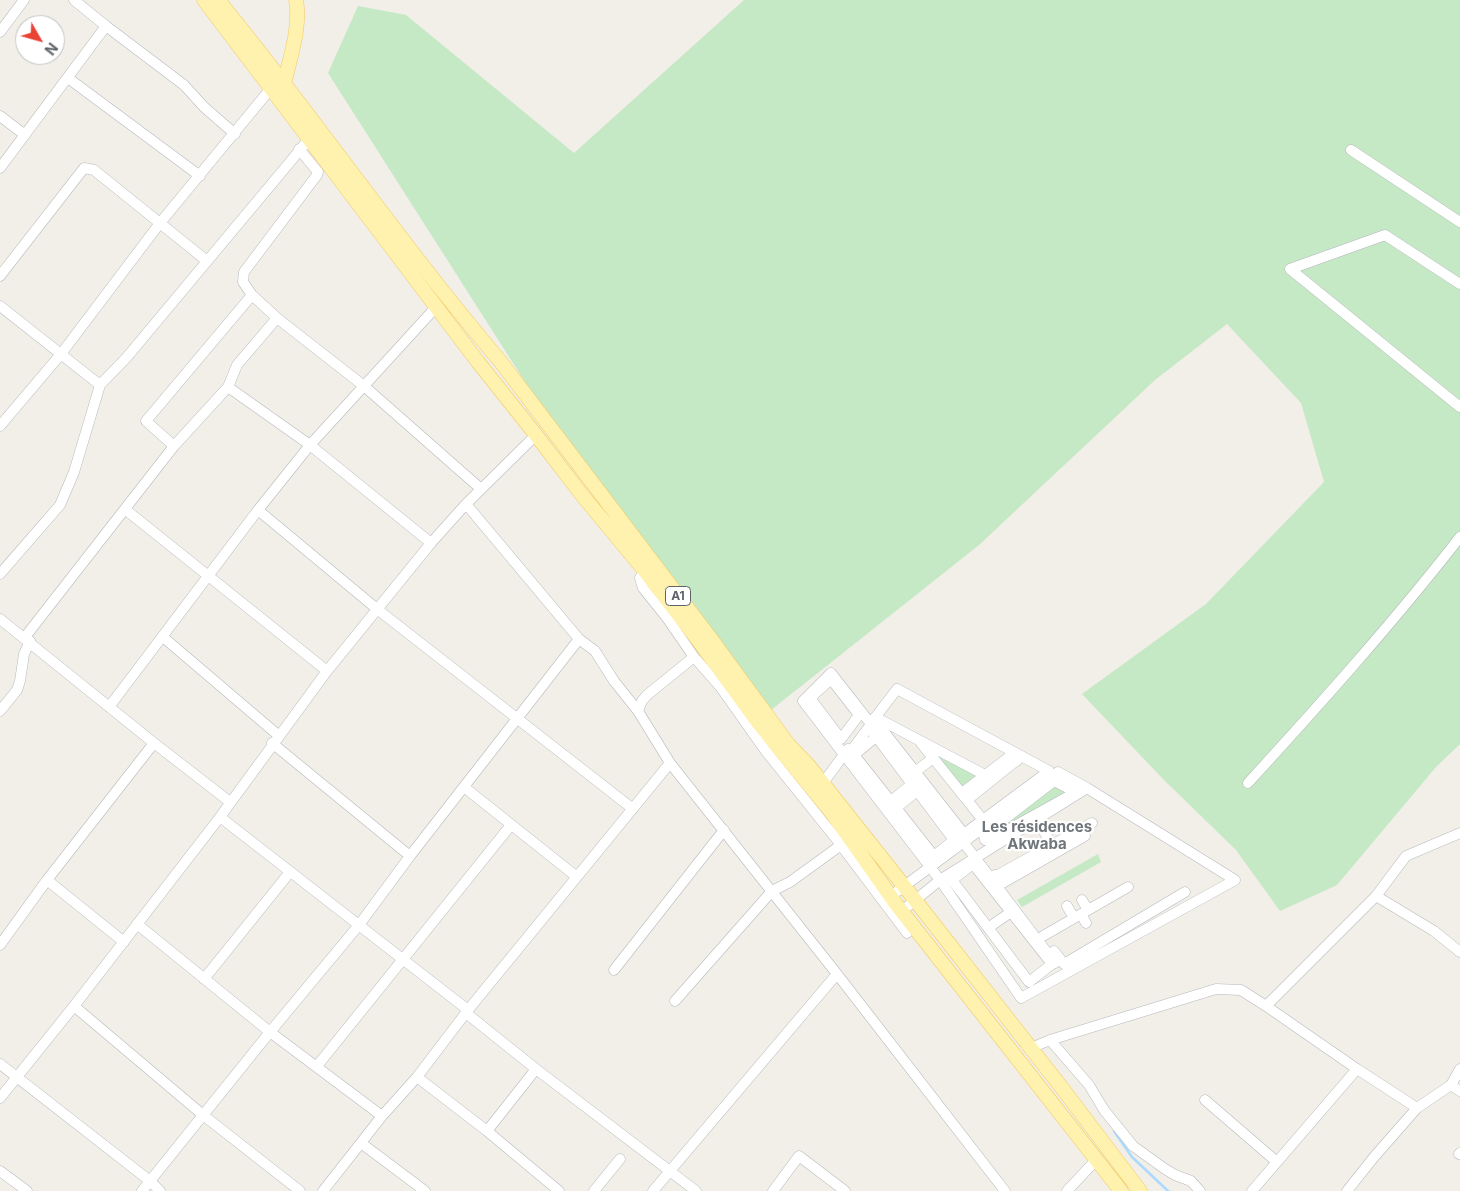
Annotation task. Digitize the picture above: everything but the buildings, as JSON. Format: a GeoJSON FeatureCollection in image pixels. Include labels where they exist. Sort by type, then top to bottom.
{"type":"FeatureCollection","features":[{"type":"Feature","properties":{"kind":"main road","name":"A1"},"geometry":{"type":"LineString","coordinates":[[204,0],[278,86],[467,323],[500,361],[711,639],[788,744],[823,783],[1031,1048],[1140,1191]]}},
{"type":"Feature","properties":{"kind":"main road","name":"A1"},"geometry":{"type":"LineString","coordinates":[[218,0],[278,86],[333,171],[478,362],[582,495],[645,571],[757,721],[832,814],[902,911],[1121,1191]]}},
{"type":"Feature","properties":{"kind":"main road"},"geometry":{"type":"LineString","coordinates":[[278,86],[294,40],[297,14],[296,0]]}},
{"type":"Feature","properties":{"kind":"street"},"geometry":{"type":"LineString","coordinates":[[0,32],[24,0]]}},
{"type":"Feature","properties":{"kind":"street"},"geometry":{"type":"LineString","coordinates":[[74,0],[184,85],[204,108],[235,134]]}},
{"type":"Feature","properties":{"kind":"street"},"geometry":{"type":"LineString","coordinates":[[0,168],[106,26]]}},
{"type":"Feature","properties":{"kind":"street"},"geometry":{"type":"LineString","coordinates":[[68,78],[200,176]]}},
{"type":"Feature","properties":{"kind":"street"},"geometry":{"type":"LineString","coordinates":[[0,426],[61,354],[160,223],[278,86]]}},
{"type":"Feature","properties":{"kind":"street"},"geometry":{"type":"LineString","coordinates":[[0,116],[25,135]]}},
{"type":"Feature","properties":{"kind":"street"},"geometry":{"type":"LineString","coordinates":[[0,574],[60,505],[74,472],[100,386],[127,357],[310,138]]}},
{"type":"Feature","properties":{"kind":"street"},"geometry":{"type":"LineString","coordinates":[[299,149],[318,172],[317,175],[244,272],[243,282],[252,295],[277,318],[364,386],[481,489]]}},
{"type":"Feature","properties":{"kind":"street"},"geometry":{"type":"LineString","coordinates":[[1351,150],[1460,222]]}},
{"type":"Feature","properties":{"kind":"street"},"geometry":{"type":"LineString","coordinates":[[0,276],[84,168],[94,170],[207,261]]}},
{"type":"Feature","properties":{"kind":"street"},"geometry":{"type":"LineString","coordinates":[[1460,284],[1385,235],[1290,269],[1460,407]]}},
{"type":"Feature","properties":{"kind":"street"},"geometry":{"type":"LineString","coordinates":[[174,446],[146,421],[252,295]]}},
{"type":"Feature","properties":{"kind":"street"},"geometry":{"type":"LineString","coordinates":[[0,306],[100,386]]}},
{"type":"Feature","properties":{"kind":"street"},"geometry":{"type":"LineString","coordinates":[[109,707],[210,576],[258,510],[310,445],[437,306]]}},
{"type":"Feature","properties":{"kind":"street"},"geometry":{"type":"LineString","coordinates":[[0,711],[17,690],[27,639],[174,446],[228,386],[238,365],[277,318]]}},
{"type":"Feature","properties":{"kind":"street"},"geometry":{"type":"LineString","coordinates":[[228,386],[310,445],[431,543]]}},
{"type":"Feature","properties":{"kind":"street"},"geometry":{"type":"LineString","coordinates":[[0,1098],[74,1006],[220,817],[326,671],[431,543],[466,504],[536,435]]}},
{"type":"Feature","properties":{"kind":"street"},"geometry":{"type":"LineString","coordinates":[[466,504],[579,639],[595,651],[614,681],[638,711],[670,763],[838,974],[1001,1189]]}},
{"type":"Feature","properties":{"kind":"street"},"geometry":{"type":"LineString","coordinates":[[126,510],[326,671]]}},
{"type":"Feature","properties":{"kind":"street"},"geometry":{"type":"LineString","coordinates":[[258,510],[377,609],[633,809]]}},
{"type":"Feature","properties":{"kind":"street"},"geometry":{"type":"LineString","coordinates":[[1248,783],[1334,689],[1422,586],[1460,537]]}},
{"type":"Feature","properties":{"kind":"street"},"geometry":{"type":"LineString","coordinates":[[645,571],[640,578],[642,588],[667,618],[694,657],[722,689],[766,750],[907,933]]}},
{"type":"Feature","properties":{"kind":"street"},"geometry":{"type":"LineString","coordinates":[[0,619],[230,802]]}},
{"type":"Feature","properties":{"kind":"street"},"geometry":{"type":"LineString","coordinates":[[163,637],[275,739],[410,856]]}},
{"type":"Feature","properties":{"kind":"street"},"geometry":{"type":"LineString","coordinates":[[142,1191],[359,925],[410,856],[579,639]]}},
{"type":"Feature","properties":{"kind":"street"},"geometry":{"type":"LineString","coordinates":[[638,711],[646,695],[694,657]]}},
{"type":"Feature","properties":{"kind":"street"},"geometry":{"type":"LineString","coordinates":[[849,754],[876,737],[954,840],[934,856],[893,804],[802,701],[831,672],[872,719],[1055,962]]}},
{"type":"Feature","properties":{"kind":"street"},"geometry":{"type":"LineString","coordinates":[[831,679],[859,715],[842,740],[810,698],[831,679]]}},
{"type":"Feature","properties":{"kind":"street"},"geometry":{"type":"LineString","coordinates":[[823,783],[849,754],[896,685],[1090,790],[1235,880],[1021,998],[940,880],[849,754]]}},
{"type":"Feature","properties":{"kind":"street"},"geometry":{"type":"LineString","coordinates":[[897,690],[1019,758],[1049,771],[964,834],[874,718],[872,719],[897,690]]}},
{"type":"Feature","properties":{"kind":"street"},"geometry":{"type":"LineString","coordinates":[[872,719],[917,739],[985,775]]}},
{"type":"Feature","properties":{"kind":"street"},"geometry":{"type":"LineString","coordinates":[[917,739],[983,820]]}},
{"type":"Feature","properties":{"kind":"street"},"geometry":{"type":"LineString","coordinates":[[0,945],[47,880],[154,743]]}},
{"type":"Feature","properties":{"kind":"street"},"geometry":{"type":"LineString","coordinates":[[964,797],[985,775],[1009,757],[1019,758]]}},
{"type":"Feature","properties":{"kind":"street"},"geometry":{"type":"LineString","coordinates":[[915,772],[933,758]]}},
{"type":"Feature","properties":{"kind":"street"},"geometry":{"type":"LineString","coordinates":[[964,797],[1019,758]]}},
{"type":"Feature","properties":{"kind":"street"},"geometry":{"type":"LineString","coordinates":[[323,1191],[670,763]]}},
{"type":"Feature","properties":{"kind":"street"},"geometry":{"type":"LineString","coordinates":[[891,896],[1058,772]]}},
{"type":"Feature","properties":{"kind":"street"},"geometry":{"type":"LineString","coordinates":[[1054,781],[1076,792],[988,840],[984,838],[984,835],[1054,781]]}},
{"type":"Feature","properties":{"kind":"street"},"geometry":{"type":"LineString","coordinates":[[464,787],[577,877]]}},
{"type":"Feature","properties":{"kind":"street"},"geometry":{"type":"LineString","coordinates":[[893,804],[914,788]]}},
{"type":"Feature","properties":{"kind":"street"},"geometry":{"type":"LineString","coordinates":[[1090,790],[1039,823],[982,856],[1064,964],[1186,892]]}},
{"type":"Feature","properties":{"kind":"street"},"geometry":{"type":"LineString","coordinates":[[902,911],[940,880],[1090,790]]}},
{"type":"Feature","properties":{"kind":"street"},"geometry":{"type":"LineString","coordinates":[[220,817],[359,925],[536,1070],[696,1191]]}},
{"type":"Feature","properties":{"kind":"street"},"geometry":{"type":"LineString","coordinates":[[1039,823],[1052,846]]}},
{"type":"Feature","properties":{"kind":"street"},"geometry":{"type":"LineString","coordinates":[[999,880],[1092,823]]}},
{"type":"Feature","properties":{"kind":"street"},"geometry":{"type":"LineString","coordinates":[[316,1066],[511,825]]}},
{"type":"Feature","properties":{"kind":"street"},"geometry":{"type":"LineString","coordinates":[[614,970],[724,830]]}},
{"type":"Feature","properties":{"kind":"street"},"geometry":{"type":"LineString","coordinates":[[1266,1006],[1376,896],[1406,856],[1460,833]]}},
{"type":"Feature","properties":{"kind":"street"},"geometry":{"type":"LineString","coordinates":[[999,880],[1085,836]]}},
{"type":"Feature","properties":{"kind":"street"},"geometry":{"type":"LineString","coordinates":[[675,1001],[772,891],[790,882],[841,845]]}},
{"type":"Feature","properties":{"kind":"street"},"geometry":{"type":"LineString","coordinates":[[973,864],[1012,914],[1052,964],[1028,982],[952,880],[973,864]]}},
{"type":"Feature","properties":{"kind":"street"},"geometry":{"type":"LineString","coordinates":[[204,979],[290,872]]}},
{"type":"Feature","properties":{"kind":"street"},"geometry":{"type":"LineString","coordinates":[[47,880],[124,942]]}},
{"type":"Feature","properties":{"kind":"street"},"geometry":{"type":"LineString","coordinates":[[1043,936],[1082,916],[1128,887]]}},
{"type":"Feature","properties":{"kind":"street"},"geometry":{"type":"LineString","coordinates":[[1376,896],[1434,932],[1460,952]]}},
{"type":"Feature","properties":{"kind":"street"},"geometry":{"type":"LineString","coordinates":[[1082,900],[1082,916]]}},
{"type":"Feature","properties":{"kind":"street"},"geometry":{"type":"LineString","coordinates":[[1068,906],[1082,916]]}},
{"type":"Feature","properties":{"kind":"street"},"geometry":{"type":"LineString","coordinates":[[990,931],[1012,914]]}},
{"type":"Feature","properties":{"kind":"street"},"geometry":{"type":"LineString","coordinates":[[137,924],[270,1032],[382,1116]]}},
{"type":"Feature","properties":{"kind":"street"},"geometry":{"type":"LineString","coordinates":[[653,1191],[838,974]]}},
{"type":"Feature","properties":{"kind":"street"},"geometry":{"type":"LineString","coordinates":[[1031,1048],[1050,1040],[1216,989],[1241,990],[1417,1108]]}},
{"type":"Feature","properties":{"kind":"street"},"geometry":{"type":"LineString","coordinates":[[74,1006],[203,1115],[300,1191]]}},
{"type":"Feature","properties":{"kind":"street"},"geometry":{"type":"LineString","coordinates":[[1050,1040],[1089,1085],[1104,1110],[1134,1146],[1165,1169],[1191,1181],[1200,1191]]}},
{"type":"Feature","properties":{"kind":"street"},"geometry":{"type":"LineString","coordinates":[[0,1064],[150,1181],[160,1191]]}},
{"type":"Feature","properties":{"kind":"street"},"geometry":{"type":"LineString","coordinates":[[1252,1191],[1357,1069]]}},
{"type":"Feature","properties":{"kind":"street"},"geometry":{"type":"LineString","coordinates":[[1347,1191],[1417,1108],[1456,1088],[1460,1069]]}},
{"type":"Feature","properties":{"kind":"street"},"geometry":{"type":"LineString","coordinates":[[487,1131],[536,1070]]}},
{"type":"Feature","properties":{"kind":"street"},"geometry":{"type":"LineString","coordinates":[[417,1077],[487,1131],[547,1187],[559,1191]]}},
{"type":"Feature","properties":{"kind":"street"},"geometry":{"type":"LineString","coordinates":[[1206,1100],[1277,1162]]}},
{"type":"Feature","properties":{"kind":"street"},"geometry":{"type":"LineString","coordinates":[[361,1143],[425,1191]]}},
{"type":"Feature","properties":{"kind":"street"},"geometry":{"type":"LineString","coordinates":[[773,1191],[799,1156],[845,1191]]}},
{"type":"Feature","properties":{"kind":"street"},"geometry":{"type":"LineString","coordinates":[[594,1191],[620,1159]]}},
{"type":"Feature","properties":{"kind":"street"},"geometry":{"type":"LineString","coordinates":[[1067,1191],[1097,1159]]}},
{"type":"Feature","properties":{"kind":"street"},"geometry":{"type":"LineString","coordinates":[[0,1171],[23,1190]]}},
{"type":"Feature","properties":{"kind":"green space"},"geometry":{"type":"Polygon","coordinates":[[[744,0],[1460,0],[1460,744],[1436,767],[1337,885],[1280,911],[1236,850],[1164,780],[1082,694],[1206,604],[1324,482],[1301,403],[1227,324],[1155,380],[979,545],[766,714],[571,454],[328,73],[358,6],[406,15],[574,153],[744,0]]]}},
{"type":"Feature","properties":{"kind":"green space"},"geometry":{"type":"Polygon","coordinates":[[[929,750],[981,776],[962,792],[929,750]]]}},
{"type":"Feature","properties":{"kind":"green space"},"geometry":{"type":"Polygon","coordinates":[[[1056,783],[1072,792],[1001,831],[998,829],[1056,783]]]}},
{"type":"Feature","properties":{"kind":"green space"},"geometry":{"type":"Polygon","coordinates":[[[1098,854],[1101,862],[1022,907],[1017,900],[1098,854]]]}},
{"type":"Feature","properties":{"kind":"waterway"},"geometry":{"type":"LineString","coordinates":[[1114,1131],[1132,1157],[1168,1191]]}},
{"type":"Feature","properties":{"kind":"district","name":"Les résidences Akwaba"},"geometry":{"type":"Point","coordinates":[1037,836]}}]}
